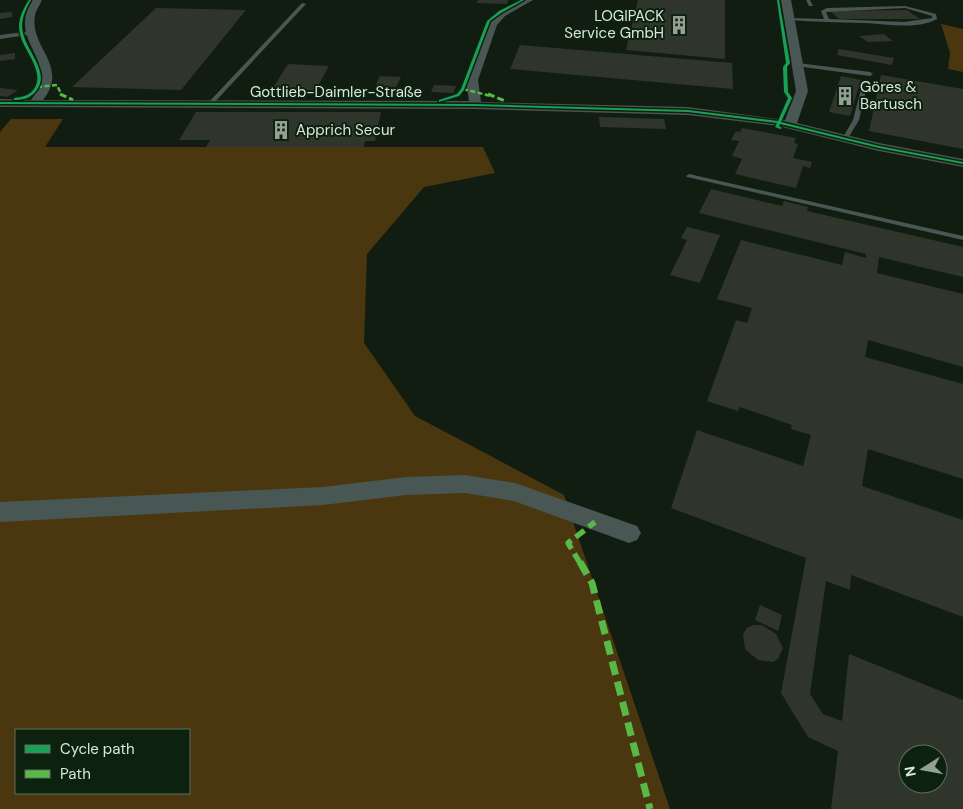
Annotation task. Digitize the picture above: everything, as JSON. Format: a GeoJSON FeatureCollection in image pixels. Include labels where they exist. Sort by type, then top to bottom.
{"type":"FeatureCollection","features":[{"type":"Feature","properties":{"kind":"street"},"geometry":{"type":"LineString","coordinates":[[34,103],[45,93],[49,78],[47,66],[32,33],[31,14],[37,0]]}},
{"type":"Feature","properties":{"kind":"street"},"geometry":{"type":"LineString","coordinates":[[475,105],[472,80],[492,24],[502,14],[528,0]]}},
{"type":"Feature","properties":{"kind":"street"},"geometry":{"type":"LineString","coordinates":[[786,0],[802,91],[790,125]]}},
{"type":"Feature","properties":{"kind":"street","name":"Gottlieb-Daimler-Straße"},"geometry":{"type":"LineString","coordinates":[[0,103],[475,105],[688,111],[754,117],[963,164]]}},
{"type":"Feature","properties":{"kind":"street"},"geometry":{"type":"LineString","coordinates":[[0,512],[323,496],[406,486],[465,484],[515,492],[629,533]]}},
{"type":"Feature","properties":{"kind":"lane"},"geometry":{"type":"LineString","coordinates":[[210,104],[304,4]]}},
{"type":"Feature","properties":{"kind":"lane"},"geometry":{"type":"LineString","coordinates":[[790,19],[827,21],[925,22],[935,19],[934,15],[905,7],[827,10],[823,11],[827,21]]}},
{"type":"Feature","properties":{"kind":"lane"},"geometry":{"type":"LineString","coordinates":[[0,37],[32,33]]}},
{"type":"Feature","properties":{"kind":"lane"},"geometry":{"type":"LineString","coordinates":[[798,65],[870,74]]}},
{"type":"Feature","properties":{"kind":"lane"},"geometry":{"type":"LineString","coordinates":[[845,138],[856,120],[865,82]]}},
{"type":"Feature","properties":{"kind":"lane"},"geometry":{"type":"LineString","coordinates":[[689,176],[963,238]]}},
{"type":"Feature","properties":{"kind":"shaded area"},"geometry":{"type":"Polygon","coordinates":[[[941,24],[963,29],[963,72],[948,69],[950,53],[941,24]]]}},
{"type":"Feature","properties":{"kind":"shaded area"},"geometry":{"type":"Polygon","coordinates":[[[11,119],[63,119],[45,147],[483,147],[495,173],[424,187],[367,254],[364,343],[415,416],[564,495],[670,809],[0,809],[0,132],[11,119]]]}},
{"type":"Feature","properties":{"kind":"building"},"geometry":{"type":"Polygon","coordinates":[[[478,0],[508,0],[507,4],[477,3],[478,0]]]}},
{"type":"Feature","properties":{"kind":"building","name":"LOGIPACK Service GmbH"},"geometry":{"type":"Polygon","coordinates":[[[638,0],[725,0],[725,59],[626,50],[638,0]]]}},
{"type":"Feature","properties":{"kind":"building"},"geometry":{"type":"Polygon","coordinates":[[[156,8],[246,10],[181,90],[72,87],[156,8]]]}},
{"type":"Feature","properties":{"kind":"building"},"geometry":{"type":"Polygon","coordinates":[[[907,10],[920,19],[839,19],[830,11],[907,10]]]}},
{"type":"Feature","properties":{"kind":"building"},"geometry":{"type":"Polygon","coordinates":[[[12,12],[12,17],[0,19],[0,13],[12,12]]]}},
{"type":"Feature","properties":{"kind":"building"},"geometry":{"type":"Polygon","coordinates":[[[884,34],[893,41],[868,42],[859,36],[884,34]]]}},
{"type":"Feature","properties":{"kind":"building"},"geometry":{"type":"Polygon","coordinates":[[[520,45],[732,63],[733,89],[510,69],[520,45]]]}},
{"type":"Feature","properties":{"kind":"building"},"geometry":{"type":"Polygon","coordinates":[[[839,49],[894,58],[892,65],[837,55],[839,49]]]}},
{"type":"Feature","properties":{"kind":"building"},"geometry":{"type":"Polygon","coordinates":[[[15,53],[15,59],[0,61],[0,55],[15,53]]]}},
{"type":"Feature","properties":{"kind":"building"},"geometry":{"type":"Polygon","coordinates":[[[288,64],[329,66],[314,93],[271,91],[288,64]]]}},
{"type":"Feature","properties":{"kind":"building"},"geometry":{"type":"Polygon","coordinates":[[[881,75],[963,89],[963,149],[869,131],[881,75]]]}},
{"type":"Feature","properties":{"kind":"building"},"geometry":{"type":"Polygon","coordinates":[[[380,76],[401,77],[396,87],[375,86],[380,76]]]}},
{"type":"Feature","properties":{"kind":"building","name":"Göres & Bartusch"},"geometry":{"type":"Polygon","coordinates":[[[841,76],[861,80],[850,116],[829,112],[841,76]]]}},
{"type":"Feature","properties":{"kind":"building"},"geometry":{"type":"Polygon","coordinates":[[[434,85],[456,86],[453,93],[431,92],[434,85]]]}},
{"type":"Feature","properties":{"kind":"building"},"geometry":{"type":"Polygon","coordinates":[[[0,88],[18,90],[7,97],[0,96],[0,88]]]}},
{"type":"Feature","properties":{"kind":"building","name":"Apprich Secur"},"geometry":{"type":"Polygon","coordinates":[[[196,112],[381,112],[375,141],[365,141],[364,147],[206,147],[210,140],[179,140],[196,112]]]}},
{"type":"Feature","properties":{"kind":"building"},"geometry":{"type":"Polygon","coordinates":[[[599,117],[664,119],[666,129],[600,127],[599,117]]]}},
{"type":"Feature","properties":{"kind":"building"},"geometry":{"type":"Polygon","coordinates":[[[742,128],[796,138],[794,143],[798,144],[793,158],[812,162],[810,168],[803,166],[796,188],[735,174],[742,159],[732,156],[739,141],[731,140],[736,131],[740,132],[742,128]]]}},
{"type":"Feature","properties":{"kind":"building"},"geometry":{"type":"Polygon","coordinates":[[[711,189],[782,206],[784,201],[808,207],[807,211],[963,247],[963,277],[879,257],[877,273],[963,294],[963,367],[868,340],[865,357],[963,384],[963,479],[868,449],[862,486],[963,520],[963,617],[851,575],[850,590],[826,581],[810,694],[823,714],[842,721],[849,654],[963,700],[963,809],[831,809],[838,751],[808,737],[781,693],[806,558],[671,508],[697,430],[803,466],[811,435],[791,429],[792,425],[740,407],[738,411],[707,401],[736,320],[747,323],[752,308],[717,299],[741,240],[842,265],[845,252],[866,258],[866,254],[699,213],[711,189]]]}},
{"type":"Feature","properties":{"kind":"building"},"geometry":{"type":"Polygon","coordinates":[[[687,227],[720,235],[700,283],[670,275],[687,240],[681,238],[687,227]]]}},
{"type":"Feature","properties":{"kind":"building"},"geometry":{"type":"Polygon","coordinates":[[[760,605],[782,615],[778,631],[755,620],[760,605]]]}},
{"type":"Feature","properties":{"kind":"building"},"geometry":{"type":"Polygon","coordinates":[[[754,625],[762,625],[776,634],[783,648],[778,659],[773,662],[758,660],[745,649],[743,634],[747,628],[754,625]]]}},
{"type":"Feature","properties":{"kind":"marked path"},"geometry":{"type":"LineString","coordinates":[[37,87],[57,85],[61,96],[73,100]]}},
{"type":"Feature","properties":{"kind":"marked path"},"geometry":{"type":"LineString","coordinates":[[463,89],[480,91],[505,101]]}},
{"type":"Feature","properties":{"kind":"marked path"},"geometry":{"type":"LineString","coordinates":[[595,522],[568,543],[592,583],[650,809]]}},
{"type":"Feature","properties":{"kind":"cycle path"},"geometry":{"type":"LineString","coordinates":[[15,99],[25,98],[33,93],[38,87],[40,79],[21,33],[22,15],[30,0]]}},
{"type":"Feature","properties":{"kind":"cycle path"},"geometry":{"type":"LineString","coordinates":[[440,101],[458,95],[463,89],[489,21],[500,12],[523,0]]}},
{"type":"Feature","properties":{"kind":"cycle path"},"geometry":{"type":"LineString","coordinates":[[778,0],[788,63],[785,67],[786,92],[790,98],[777,127],[780,128]]}},
{"type":"Feature","properties":{"kind":"cycle path"},"geometry":{"type":"LineString","coordinates":[[0,103],[475,105],[688,111],[778,122],[879,147],[963,163]]}},
{"type":"Feature","properties":{"kind":"place","name":"LOGIPACK Service GmbH"},"geometry":{"type":"Point","coordinates":[679,25]}},
{"type":"Feature","properties":{"kind":"place","name":"Göres & Bartusch"},"geometry":{"type":"Point","coordinates":[845,96]}},
{"type":"Feature","properties":{"kind":"place","name":"Apprich Secur"},"geometry":{"type":"Point","coordinates":[281,130]}}]}
